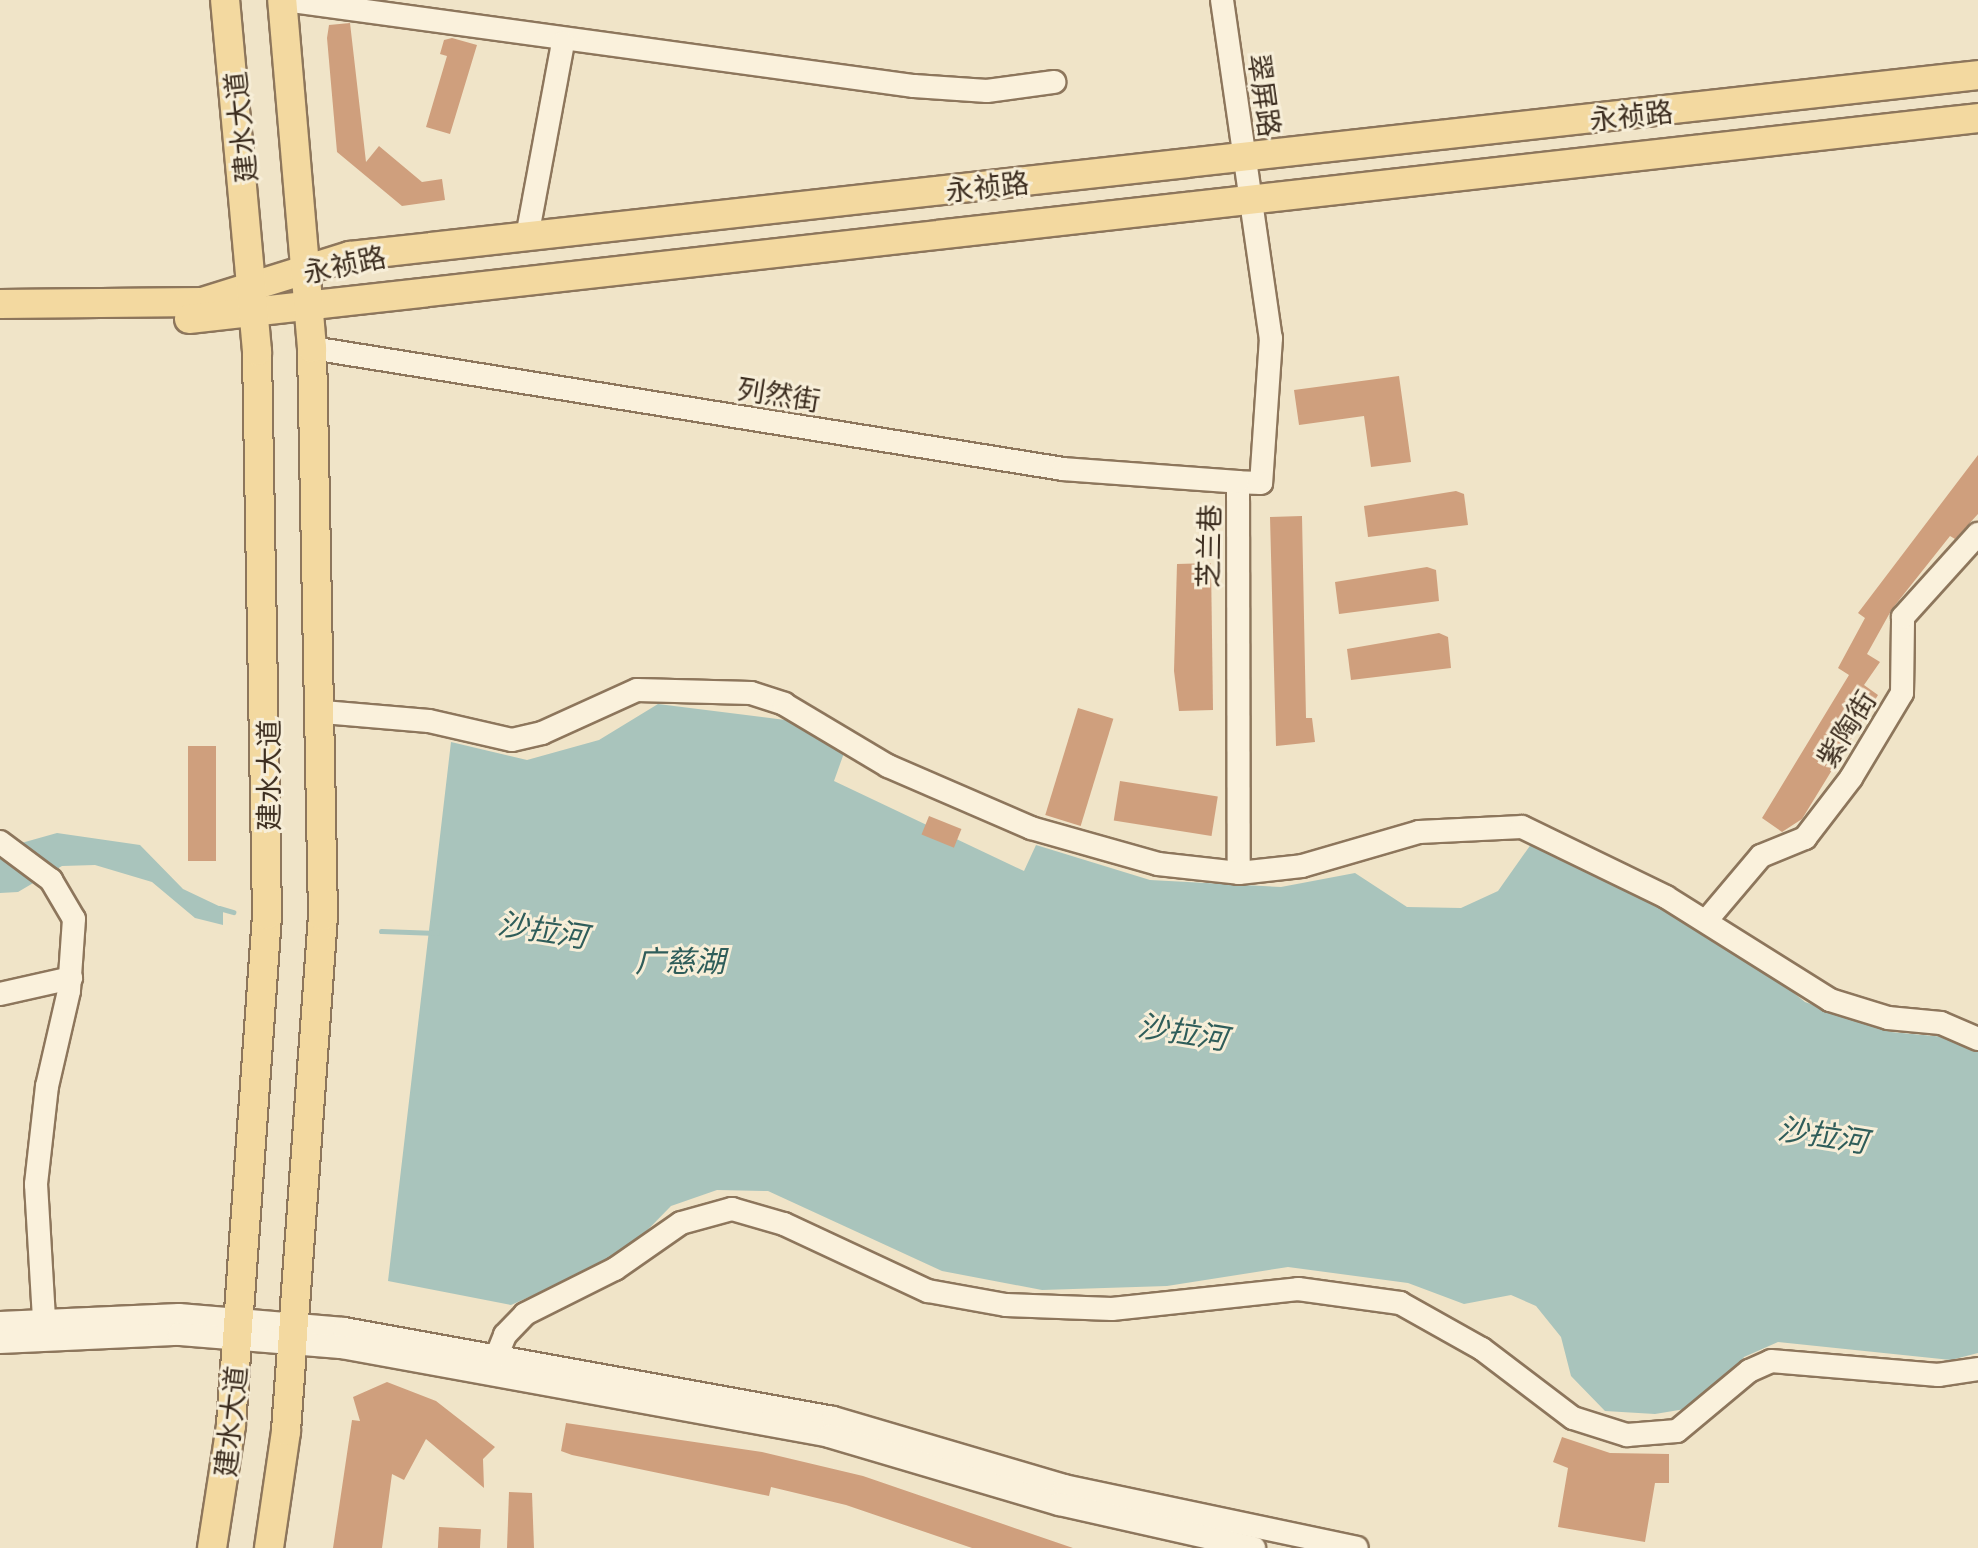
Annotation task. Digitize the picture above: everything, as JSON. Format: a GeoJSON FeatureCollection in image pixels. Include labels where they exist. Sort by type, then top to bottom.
{"type":"FeatureCollection","features":[{"type":"Feature","properties":{"kind":"main road","name":"建水大道"},"geometry":{"type":"LineString","coordinates":[[212,1548],[239,1327],[267,915],[267,664],[254,299],[225,0]]}},
{"type":"Feature","properties":{"kind":"main road","name":"建水大道"},"geometry":{"type":"LineString","coordinates":[[269,1548],[294,1332],[323,931],[323,712],[312,348],[308,269],[283,0]]}},
{"type":"Feature","properties":{"kind":"main road","name":"永祯路"},"geometry":{"type":"LineString","coordinates":[[0,320],[130,322],[254,299],[308,269],[350,256],[1978,75]]}},
{"type":"Feature","properties":{"kind":"main road","name":"永祯路"},"geometry":{"type":"LineString","coordinates":[[0,304],[254,299],[310,305],[1978,118]]}},
{"type":"Feature","properties":{"kind":"street"},"geometry":{"type":"LineString","coordinates":[[283,0],[563,42],[914,86],[987,91],[1054,82]]}},
{"type":"Feature","properties":{"kind":"street","name":"翠屏路"},"geometry":{"type":"LineString","coordinates":[[1222,0],[1250,199]]}},
{"type":"Feature","properties":{"kind":"street"},"geometry":{"type":"LineString","coordinates":[[527,237],[563,42]]}},
{"type":"Feature","properties":{"kind":"street","name":"芝兰巷"},"geometry":{"type":"LineString","coordinates":[[1239,873],[1238,482],[1261,483],[1270,419],[1271,338],[1250,199]]}},
{"type":"Feature","properties":{"kind":"street","name":"列然街"},"geometry":{"type":"LineString","coordinates":[[312,348],[1063,469],[1238,482]]}},
{"type":"Feature","properties":{"kind":"street","name":"紫陶街"},"geometry":{"type":"LineString","coordinates":[[1706,921],[1761,856],[1805,838],[1851,778],[1902,693],[1903,617],[1978,534]]}},
{"type":"Feature","properties":{"kind":"street"},"geometry":{"type":"LineString","coordinates":[[323,712],[429,721],[512,740],[542,733],[637,690],[751,693],[784,704],[888,766],[1031,828],[1158,864],[1239,873],[1302,866],[1419,832],[1502,824],[1540,834],[1706,921],[1830,1000],[1888,1018],[1941,1023],[1978,1039]]}},
{"type":"Feature","properties":{"kind":"street"},"geometry":{"type":"LineString","coordinates":[[1,842],[51,880],[74,919],[71,978],[47,1086],[36,1184],[44,1319]]}},
{"type":"Feature","properties":{"kind":"street"},"geometry":{"type":"LineString","coordinates":[[0,994],[71,978]]}},
{"type":"Feature","properties":{"kind":"street"},"geometry":{"type":"LineString","coordinates":[[497,1355],[505,1335],[525,1314],[615,1269],[681,1223],[732,1209],[784,1224],[928,1291],[1006,1305],[1112,1309],[1298,1289],[1400,1303],[1482,1349],[1573,1418],[1627,1435],[1677,1431],[1749,1371],[1771,1361],[1938,1375],[1978,1369]]}},
{"type":"Feature","properties":{"kind":"street"},"geometry":{"type":"LineString","coordinates":[[0,1323],[44,1319],[239,1327],[497,1355],[833,1418],[1064,1486],[1304,1544],[1357,1548]]}},
{"type":"Feature","properties":{"kind":"street"},"geometry":{"type":"LineString","coordinates":[[0,1342],[239,1327]]}},
{"type":"Feature","properties":{"kind":"street"},"geometry":{"type":"LineString","coordinates":[[294,1332],[829,1436],[1059,1504],[1254,1548]]}},
{"type":"Feature","properties":{"kind":"water","name":"广慈湖"},"geometry":{"type":"Polygon","coordinates":[[[658,704],[793,721],[844,753],[834,781],[1024,871],[1036,845],[1150,880],[1281,887],[1355,873],[1407,907],[1461,908],[1498,891],[1534,840],[1680,916],[1754,961],[1805,1002],[1891,1032],[1945,1037],[1978,1052],[1978,1353],[1951,1360],[1778,1342],[1744,1357],[1717,1391],[1691,1408],[1655,1414],[1605,1411],[1571,1376],[1561,1337],[1536,1306],[1511,1295],[1464,1304],[1408,1283],[1288,1267],[1167,1286],[1042,1290],[942,1271],[768,1191],[717,1190],[671,1206],[622,1256],[511,1305],[388,1281],[451,742],[527,760],[599,740],[658,704]]]}},
{"type":"Feature","properties":{"kind":"water"},"geometry":{"type":"Polygon","coordinates":[[[57,833],[140,845],[183,889],[223,908],[223,925],[195,918],[152,882],[95,865],[62,866],[18,892],[0,893],[0,849],[57,833]]]}},
{"type":"Feature","properties":{"kind":"building"},"geometry":{"type":"Polygon","coordinates":[[[350,23],[366,162],[379,146],[422,182],[442,179],[445,200],[402,206],[337,152],[327,38],[329,25],[350,23]]]}},
{"type":"Feature","properties":{"kind":"building"},"geometry":{"type":"Polygon","coordinates":[[[452,38],[477,45],[450,134],[426,127],[447,56],[440,54],[444,40],[452,38]]]}},
{"type":"Feature","properties":{"kind":"building"},"geometry":{"type":"Polygon","coordinates":[[[1399,376],[1411,462],[1371,467],[1364,416],[1299,425],[1294,390],[1399,376]]]}},
{"type":"Feature","properties":{"kind":"building"},"geometry":{"type":"Polygon","coordinates":[[[1978,455],[1978,514],[1955,539],[1950,536],[1892,609],[1867,654],[1880,662],[1864,685],[1878,695],[1802,819],[1782,832],[1762,818],[1849,675],[1838,668],[1865,618],[1858,613],[1978,455]]]}},
{"type":"Feature","properties":{"kind":"building"},"geometry":{"type":"Polygon","coordinates":[[[1456,491],[1464,494],[1468,525],[1368,537],[1364,506],[1456,491]]]}},
{"type":"Feature","properties":{"kind":"building"},"geometry":{"type":"Polygon","coordinates":[[[1302,516],[1306,718],[1312,718],[1315,742],[1276,746],[1270,517],[1302,516]]]}},
{"type":"Feature","properties":{"kind":"building"},"geometry":{"type":"Polygon","coordinates":[[[1211,563],[1213,710],[1179,711],[1174,671],[1177,564],[1211,563]]]}},
{"type":"Feature","properties":{"kind":"building"},"geometry":{"type":"Polygon","coordinates":[[[1427,567],[1436,570],[1439,601],[1339,614],[1335,582],[1427,567]]]}},
{"type":"Feature","properties":{"kind":"building"},"geometry":{"type":"Polygon","coordinates":[[[1439,633],[1448,637],[1451,668],[1351,680],[1347,649],[1439,633]]]}},
{"type":"Feature","properties":{"kind":"building"},"geometry":{"type":"Polygon","coordinates":[[[1078,708],[1113,719],[1081,826],[1045,815],[1078,708]]]}},
{"type":"Feature","properties":{"kind":"building"},"geometry":{"type":"Polygon","coordinates":[[[188,746],[216,746],[216,861],[188,861],[188,746]]]}},
{"type":"Feature","properties":{"kind":"building"},"geometry":{"type":"Polygon","coordinates":[[[1120,781],[1218,796],[1212,836],[1114,821],[1120,781]]]}},
{"type":"Feature","properties":{"kind":"building"},"geometry":{"type":"Polygon","coordinates":[[[929,816],[961,829],[954,848],[922,835],[929,816]]]}},
{"type":"Feature","properties":{"kind":"building"},"geometry":{"type":"Polygon","coordinates":[[[387,1382],[436,1401],[495,1447],[483,1459],[484,1488],[426,1439],[404,1480],[392,1474],[382,1548],[333,1548],[352,1420],[360,1421],[353,1397],[387,1382]]]}},
{"type":"Feature","properties":{"kind":"building"},"geometry":{"type":"Polygon","coordinates":[[[566,1423],[762,1452],[863,1476],[1073,1548],[972,1548],[846,1505],[771,1487],[769,1496],[572,1455],[561,1451],[566,1423]]]}},
{"type":"Feature","properties":{"kind":"building"},"geometry":{"type":"Polygon","coordinates":[[[1562,1437],[1610,1453],[1669,1454],[1669,1483],[1655,1483],[1645,1542],[1558,1527],[1568,1468],[1553,1462],[1562,1437]]]}},
{"type":"Feature","properties":{"kind":"building"},"geometry":{"type":"Polygon","coordinates":[[[509,1492],[532,1493],[534,1548],[507,1548],[509,1492]]]}},
{"type":"Feature","properties":{"kind":"building"},"geometry":{"type":"Polygon","coordinates":[[[439,1527],[481,1529],[480,1548],[438,1548],[439,1527]]]}},
{"type":"Feature","properties":{"kind":"waterway","name":"沙拉河"},"geometry":{"type":"LineString","coordinates":[[219,908],[233,912]]}},
{"type":"Feature","properties":{"kind":"waterway","name":"沙拉河"},"geometry":{"type":"LineString","coordinates":[[381,931],[437,933]]}}]}
